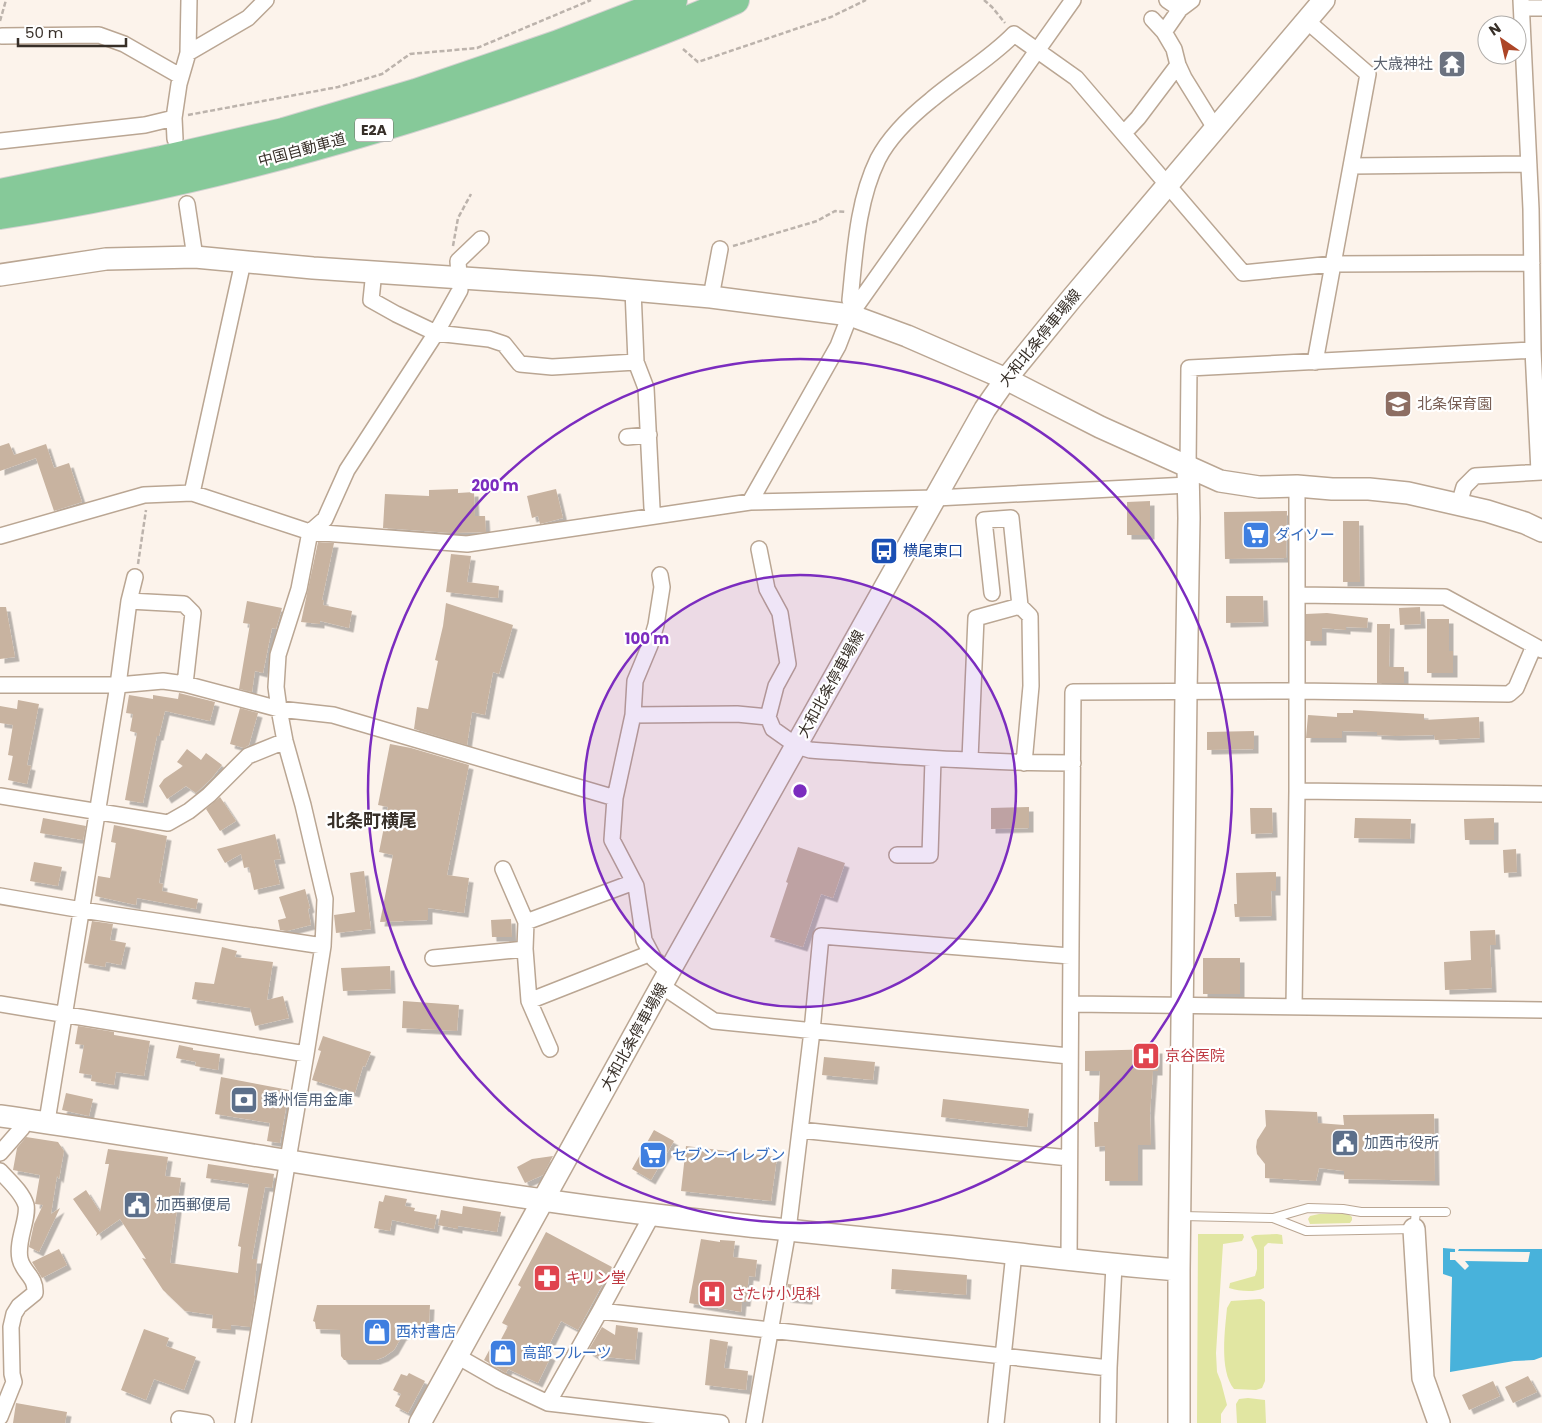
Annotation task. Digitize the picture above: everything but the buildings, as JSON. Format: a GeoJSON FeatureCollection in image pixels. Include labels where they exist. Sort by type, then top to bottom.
{"type":"FeatureCollection","features":[{"type":"Feature","properties":{"kind":"highway","name":"中国自動車道"},"geometry":{"type":"LineString","coordinates":[[0,217],[12,196],[284,132],[416,93],[556,45],[673,0]]}},
{"type":"Feature","properties":{"kind":"highway","name":"中国自動車道"},"geometry":{"type":"LineString","coordinates":[[12,196],[167,183],[292,154],[416,117],[567,66],[735,0]]}},
{"type":"Feature","properties":{"kind":"street"},"geometry":{"type":"LineString","coordinates":[[175,138],[174,118],[180,76],[188,54],[189,0]]}},
{"type":"Feature","properties":{"kind":"street"},"geometry":{"type":"LineString","coordinates":[[188,54],[248,18],[266,0]]}},
{"type":"Feature","properties":{"kind":"street"},"geometry":{"type":"LineString","coordinates":[[750,502],[838,346],[853,310],[1073,0]]}},
{"type":"Feature","properties":{"kind":"street","name":"大和北条停車場線"},"geometry":{"type":"LineString","coordinates":[[420,1423],[665,979],[985,409],[1006,379],[1324,0]]}},
{"type":"Feature","properties":{"kind":"street"},"geometry":{"type":"LineString","coordinates":[[1164,32],[1180,3]]}},
{"type":"Feature","properties":{"kind":"street"},"geometry":{"type":"LineString","coordinates":[[1459,504],[1464,487],[1475,476],[1541,472],[1533,350],[1532,263],[1536,209],[1529,164],[1522,4],[1542,8]]}},
{"type":"Feature","properties":{"kind":"street"},"geometry":{"type":"LineString","coordinates":[[1152,19],[1164,32],[1174,49],[1184,78],[1215,128]]}},
{"type":"Feature","properties":{"kind":"street"},"geometry":{"type":"LineString","coordinates":[[1307,21],[1368,74],[1315,362]]}},
{"type":"Feature","properties":{"kind":"street"},"geometry":{"type":"LineString","coordinates":[[1,29],[99,35],[124,44],[180,76]]}},
{"type":"Feature","properties":{"kind":"street"},"geometry":{"type":"LineString","coordinates":[[853,310],[850,300],[859,216],[879,157],[896,132],[929,101],[1002,46],[1014,34],[1076,78],[1243,273],[1334,264],[1532,263]]}},
{"type":"Feature","properties":{"kind":"street"},"geometry":{"type":"LineString","coordinates":[[1124,133],[1138,118],[1178,65]]}},
{"type":"Feature","properties":{"kind":"street"},"geometry":{"type":"LineString","coordinates":[[0,140],[145,125],[174,118]]}},
{"type":"Feature","properties":{"kind":"street"},"geometry":{"type":"LineString","coordinates":[[1352,166],[1529,164]]}},
{"type":"Feature","properties":{"kind":"street"},"geometry":{"type":"LineString","coordinates":[[187,204],[194,257]]}},
{"type":"Feature","properties":{"kind":"street"},"geometry":{"type":"LineString","coordinates":[[243,1423],[306,1054],[322,946],[325,900],[303,805],[285,742],[276,687],[278,655],[299,589],[310,532],[325,518],[347,470],[436,332],[460,290],[459,269],[481,239]]}},
{"type":"Feature","properties":{"kind":"street"},"geometry":{"type":"LineString","coordinates":[[711,297],[720,249]]}},
{"type":"Feature","properties":{"kind":"street"},"geometry":{"type":"LineString","coordinates":[[0,275],[106,259],[194,257],[374,271],[459,269],[633,290],[853,310],[907,336],[1006,379],[1100,427],[1188,476]]}},
{"type":"Feature","properties":{"kind":"street"},"geometry":{"type":"LineString","coordinates":[[192,493],[244,262]]}},
{"type":"Feature","properties":{"kind":"street"},"geometry":{"type":"LineString","coordinates":[[374,271],[371,300],[396,314],[436,332],[489,339],[504,344],[520,364],[552,366],[636,362]]}},
{"type":"Feature","properties":{"kind":"street"},"geometry":{"type":"LineString","coordinates":[[633,290],[636,362],[646,388],[652,508]]}},
{"type":"Feature","properties":{"kind":"street"},"geometry":{"type":"LineString","coordinates":[[1179,1423],[1186,693],[1190,518],[1188,476],[1189,368],[1533,350]]}},
{"type":"Feature","properties":{"kind":"street"},"geometry":{"type":"LineString","coordinates":[[627,437],[649,434]]}},
{"type":"Feature","properties":{"kind":"street"},"geometry":{"type":"LineString","coordinates":[[0,536],[144,495],[192,493],[310,532],[467,544],[750,502],[936,498],[1188,476],[1259,487],[1297,486],[1398,492],[1459,504],[1525,523],[1542,530]]}},
{"type":"Feature","properties":{"kind":"street"},"geometry":{"type":"LineString","coordinates":[[1294,1007],[1297,791],[1297,486]]}},
{"type":"Feature","properties":{"kind":"street"},"geometry":{"type":"LineString","coordinates":[[992,593],[984,520],[1011,518],[1020,606],[1030,616],[1031,686],[1024,763]]}},
{"type":"Feature","properties":{"kind":"street"},"geometry":{"type":"LineString","coordinates":[[759,549],[767,589],[780,613],[788,664],[776,686],[768,717],[773,729],[797,746],[810,750],[933,759],[1073,763]]}},
{"type":"Feature","properties":{"kind":"street"},"geometry":{"type":"LineString","coordinates":[[660,576],[662,588],[659,611],[650,645],[635,681],[633,715],[615,798],[612,840],[636,886],[644,940],[665,979],[714,1021],[1069,1056]]}},
{"type":"Feature","properties":{"kind":"street"},"geometry":{"type":"LineString","coordinates":[[47,1121],[118,685],[129,601],[135,577]]}},
{"type":"Feature","properties":{"kind":"street"},"geometry":{"type":"LineString","coordinates":[[1069,1259],[1073,692],[1186,693],[1297,691],[1509,694],[1516,688],[1538,648],[1445,597],[1297,595]]}},
{"type":"Feature","properties":{"kind":"street"},"geometry":{"type":"LineString","coordinates":[[129,601],[184,604],[193,614],[185,684]]}},
{"type":"Feature","properties":{"kind":"street"},"geometry":{"type":"LineString","coordinates":[[970,759],[976,618],[1020,606]]}},
{"type":"Feature","properties":{"kind":"street"},"geometry":{"type":"LineString","coordinates":[[0,685],[118,685],[163,681],[185,684],[279,710],[333,715],[615,798]]}},
{"type":"Feature","properties":{"kind":"street"},"geometry":{"type":"LineString","coordinates":[[633,715],[737,714],[768,717]]}},
{"type":"Feature","properties":{"kind":"street"},"geometry":{"type":"LineString","coordinates":[[0,796],[168,823],[196,806],[248,756],[285,742]]}},
{"type":"Feature","properties":{"kind":"street"},"geometry":{"type":"LineString","coordinates":[[897,855],[930,855],[933,759]]}},
{"type":"Feature","properties":{"kind":"street"},"geometry":{"type":"LineString","coordinates":[[1297,791],[1542,794]]}},
{"type":"Feature","properties":{"kind":"street"},"geometry":{"type":"LineString","coordinates":[[503,869],[526,922],[525,949],[529,1001],[550,1049]]}},
{"type":"Feature","properties":{"kind":"street"},"geometry":{"type":"LineString","coordinates":[[526,922],[634,882]]}},
{"type":"Feature","properties":{"kind":"street"},"geometry":{"type":"LineString","coordinates":[[0,896],[322,946]]}},
{"type":"Feature","properties":{"kind":"street"},"geometry":{"type":"LineString","coordinates":[[754,1423],[788,1230],[812,1031],[821,936],[1070,956]]}},
{"type":"Feature","properties":{"kind":"street"},"geometry":{"type":"LineString","coordinates":[[433,958],[525,949]]}},
{"type":"Feature","properties":{"kind":"street"},"geometry":{"type":"LineString","coordinates":[[529,1001],[651,953]]}},
{"type":"Feature","properties":{"kind":"street"},"geometry":{"type":"LineString","coordinates":[[0,1004],[306,1054]]}},
{"type":"Feature","properties":{"kind":"street"},"geometry":{"type":"LineString","coordinates":[[1072,1004],[1542,1010]]}},
{"type":"Feature","properties":{"kind":"street"},"geometry":{"type":"LineString","coordinates":[[0,1116],[47,1121],[287,1161],[652,1215],[1114,1265],[1179,1270]]}},
{"type":"Feature","properties":{"kind":"street"},"geometry":{"type":"LineString","coordinates":[[0,1153],[22,1128],[24,1119]]}},
{"type":"Feature","properties":{"kind":"street"},"geometry":{"type":"LineString","coordinates":[[800,1130],[1069,1158]]}},
{"type":"Feature","properties":{"kind":"street"},"geometry":{"type":"LineString","coordinates":[[0,1171],[21,1195],[26,1207],[18,1249],[20,1261],[35,1284],[35,1293],[19,1306],[14,1314],[11,1327],[12,1374],[14,1382],[0,1417]]}},
{"type":"Feature","properties":{"kind":"street"},"geometry":{"type":"LineString","coordinates":[[548,1403],[652,1215]]}},
{"type":"Feature","properties":{"kind":"street"},"geometry":{"type":"LineString","coordinates":[[1415,1220],[1423,1378],[1439,1423]]}},
{"type":"Feature","properties":{"kind":"street"},"geometry":{"type":"LineString","coordinates":[[996,1423],[1014,1253]]}},
{"type":"Feature","properties":{"kind":"street"},"geometry":{"type":"LineString","coordinates":[[1108,1423],[1114,1265]]}},
{"type":"Feature","properties":{"kind":"street"},"geometry":{"type":"LineString","coordinates":[[600,1311],[1109,1368]]}},
{"type":"Feature","properties":{"kind":"street"},"geometry":{"type":"LineString","coordinates":[[457,1356],[492,1376],[548,1403],[721,1423]]}},
{"type":"Feature","properties":{"kind":"street"},"geometry":{"type":"LineString","coordinates":[[179,1419],[206,1423]]}},
{"type":"Feature","properties":{"kind":"lane"},"geometry":{"type":"LineString","coordinates":[[1180,1216],[1273,1218],[1308,1208],[1343,1209],[1415,1220]]}},
{"type":"Feature","properties":{"kind":"lane"},"geometry":{"type":"LineString","coordinates":[[1273,1218],[1306,1230],[1415,1220],[1446,1212]]}},
{"type":"Feature","properties":{"kind":"path"},"geometry":{"type":"LineString","coordinates":[[1,29],[6,0]]}},
{"type":"Feature","properties":{"kind":"path"},"geometry":{"type":"LineString","coordinates":[[174,118],[338,86],[382,74],[410,54],[477,48],[591,0]]}},
{"type":"Feature","properties":{"kind":"path"},"geometry":{"type":"LineString","coordinates":[[683,49],[698,62],[831,17],[866,0]]}},
{"type":"Feature","properties":{"kind":"path"},"geometry":{"type":"LineString","coordinates":[[984,0],[1014,34]]}},
{"type":"Feature","properties":{"kind":"path"},"geometry":{"type":"LineString","coordinates":[[459,269],[452,251],[458,218],[471,194]]}},
{"type":"Feature","properties":{"kind":"path"},"geometry":{"type":"LineString","coordinates":[[720,249],[817,221],[835,211],[850,212],[859,216]]}},
{"type":"Feature","properties":{"kind":"path"},"geometry":{"type":"LineString","coordinates":[[135,577],[147,513],[144,495]]}},
{"type":"Feature","properties":{"kind":"green space"},"geometry":{"type":"Polygon","coordinates":[[[1319,1214],[1348,1214],[1352,1217],[1352,1220],[1350,1223],[1310,1224],[1308,1219],[1310,1216],[1319,1214]]]}},
{"type":"Feature","properties":{"kind":"green space"},"geometry":{"type":"Polygon","coordinates":[[[1198,1234],[1243,1234],[1244,1237],[1242,1241],[1223,1244],[1216,1353],[1217,1372],[1227,1405],[1221,1414],[1221,1423],[1197,1423],[1198,1234]]]}},
{"type":"Feature","properties":{"kind":"green space"},"geometry":{"type":"Polygon","coordinates":[[[1255,1235],[1282,1235],[1283,1244],[1268,1243],[1264,1247],[1264,1288],[1256,1291],[1246,1291],[1229,1288],[1230,1283],[1255,1276],[1257,1250],[1251,1237],[1255,1235]]]}},
{"type":"Feature","properties":{"kind":"green space"},"geometry":{"type":"Polygon","coordinates":[[[1261,1299],[1265,1302],[1265,1381],[1262,1388],[1256,1390],[1234,1389],[1226,1372],[1224,1350],[1227,1308],[1231,1301],[1261,1299]]]}},
{"type":"Feature","properties":{"kind":"green space"},"geometry":{"type":"Polygon","coordinates":[[[1239,1399],[1265,1400],[1266,1423],[1237,1423],[1236,1404],[1239,1399]]]}},
{"type":"Feature","properties":{"kind":"water"},"geometry":{"type":"Polygon","coordinates":[[[1443,1248],[1455,1249],[1455,1252],[1450,1252],[1450,1260],[1455,1260],[1465,1270],[1469,1266],[1465,1261],[1528,1262],[1530,1252],[1458,1251],[1459,1249],[1542,1249],[1542,1357],[1534,1360],[1514,1361],[1450,1372],[1452,1277],[1443,1274],[1443,1248]]]}},
{"type":"Feature","properties":{"kind":"place","name":"大歳神社"},"geometry":{"type":"Point","coordinates":[1452,64]}},
{"type":"Feature","properties":{"kind":"place","name":"北条保育園"},"geometry":{"type":"Point","coordinates":[1398,404]}},
{"type":"Feature","properties":{"kind":"place","name":"ダイソー"},"geometry":{"type":"Point","coordinates":[1256,535]}},
{"type":"Feature","properties":{"kind":"place","name":"横尾東口"},"geometry":{"type":"Point","coordinates":[884,551]}},
{"type":"Feature","properties":{"kind":"place","name":"京谷医院"},"geometry":{"type":"Point","coordinates":[1146,1056]}},
{"type":"Feature","properties":{"kind":"place","name":"播州信用金庫"},"geometry":{"type":"Point","coordinates":[244,1100]}},
{"type":"Feature","properties":{"kind":"place","name":"加西市役所"},"geometry":{"type":"Point","coordinates":[1345,1143]}},
{"type":"Feature","properties":{"kind":"place","name":"セブン-イレブン"},"geometry":{"type":"Point","coordinates":[653,1155]}},
{"type":"Feature","properties":{"kind":"place","name":"加西郵便局"},"geometry":{"type":"Point","coordinates":[137,1205]}},
{"type":"Feature","properties":{"kind":"place","name":"キリン堂"},"geometry":{"type":"Point","coordinates":[547,1278]}},
{"type":"Feature","properties":{"kind":"place","name":"さたけ小児科"},"geometry":{"type":"Point","coordinates":[712,1294]}},
{"type":"Feature","properties":{"kind":"place","name":"西村書店"},"geometry":{"type":"Point","coordinates":[377,1332]}},
{"type":"Feature","properties":{"kind":"place","name":"高部フルーツ"},"geometry":{"type":"Point","coordinates":[503,1353]}},
{"type":"Feature","properties":{"kind":"district","name":"北条町横尾"},"geometry":{"type":"Point","coordinates":[372,821]}}]}
